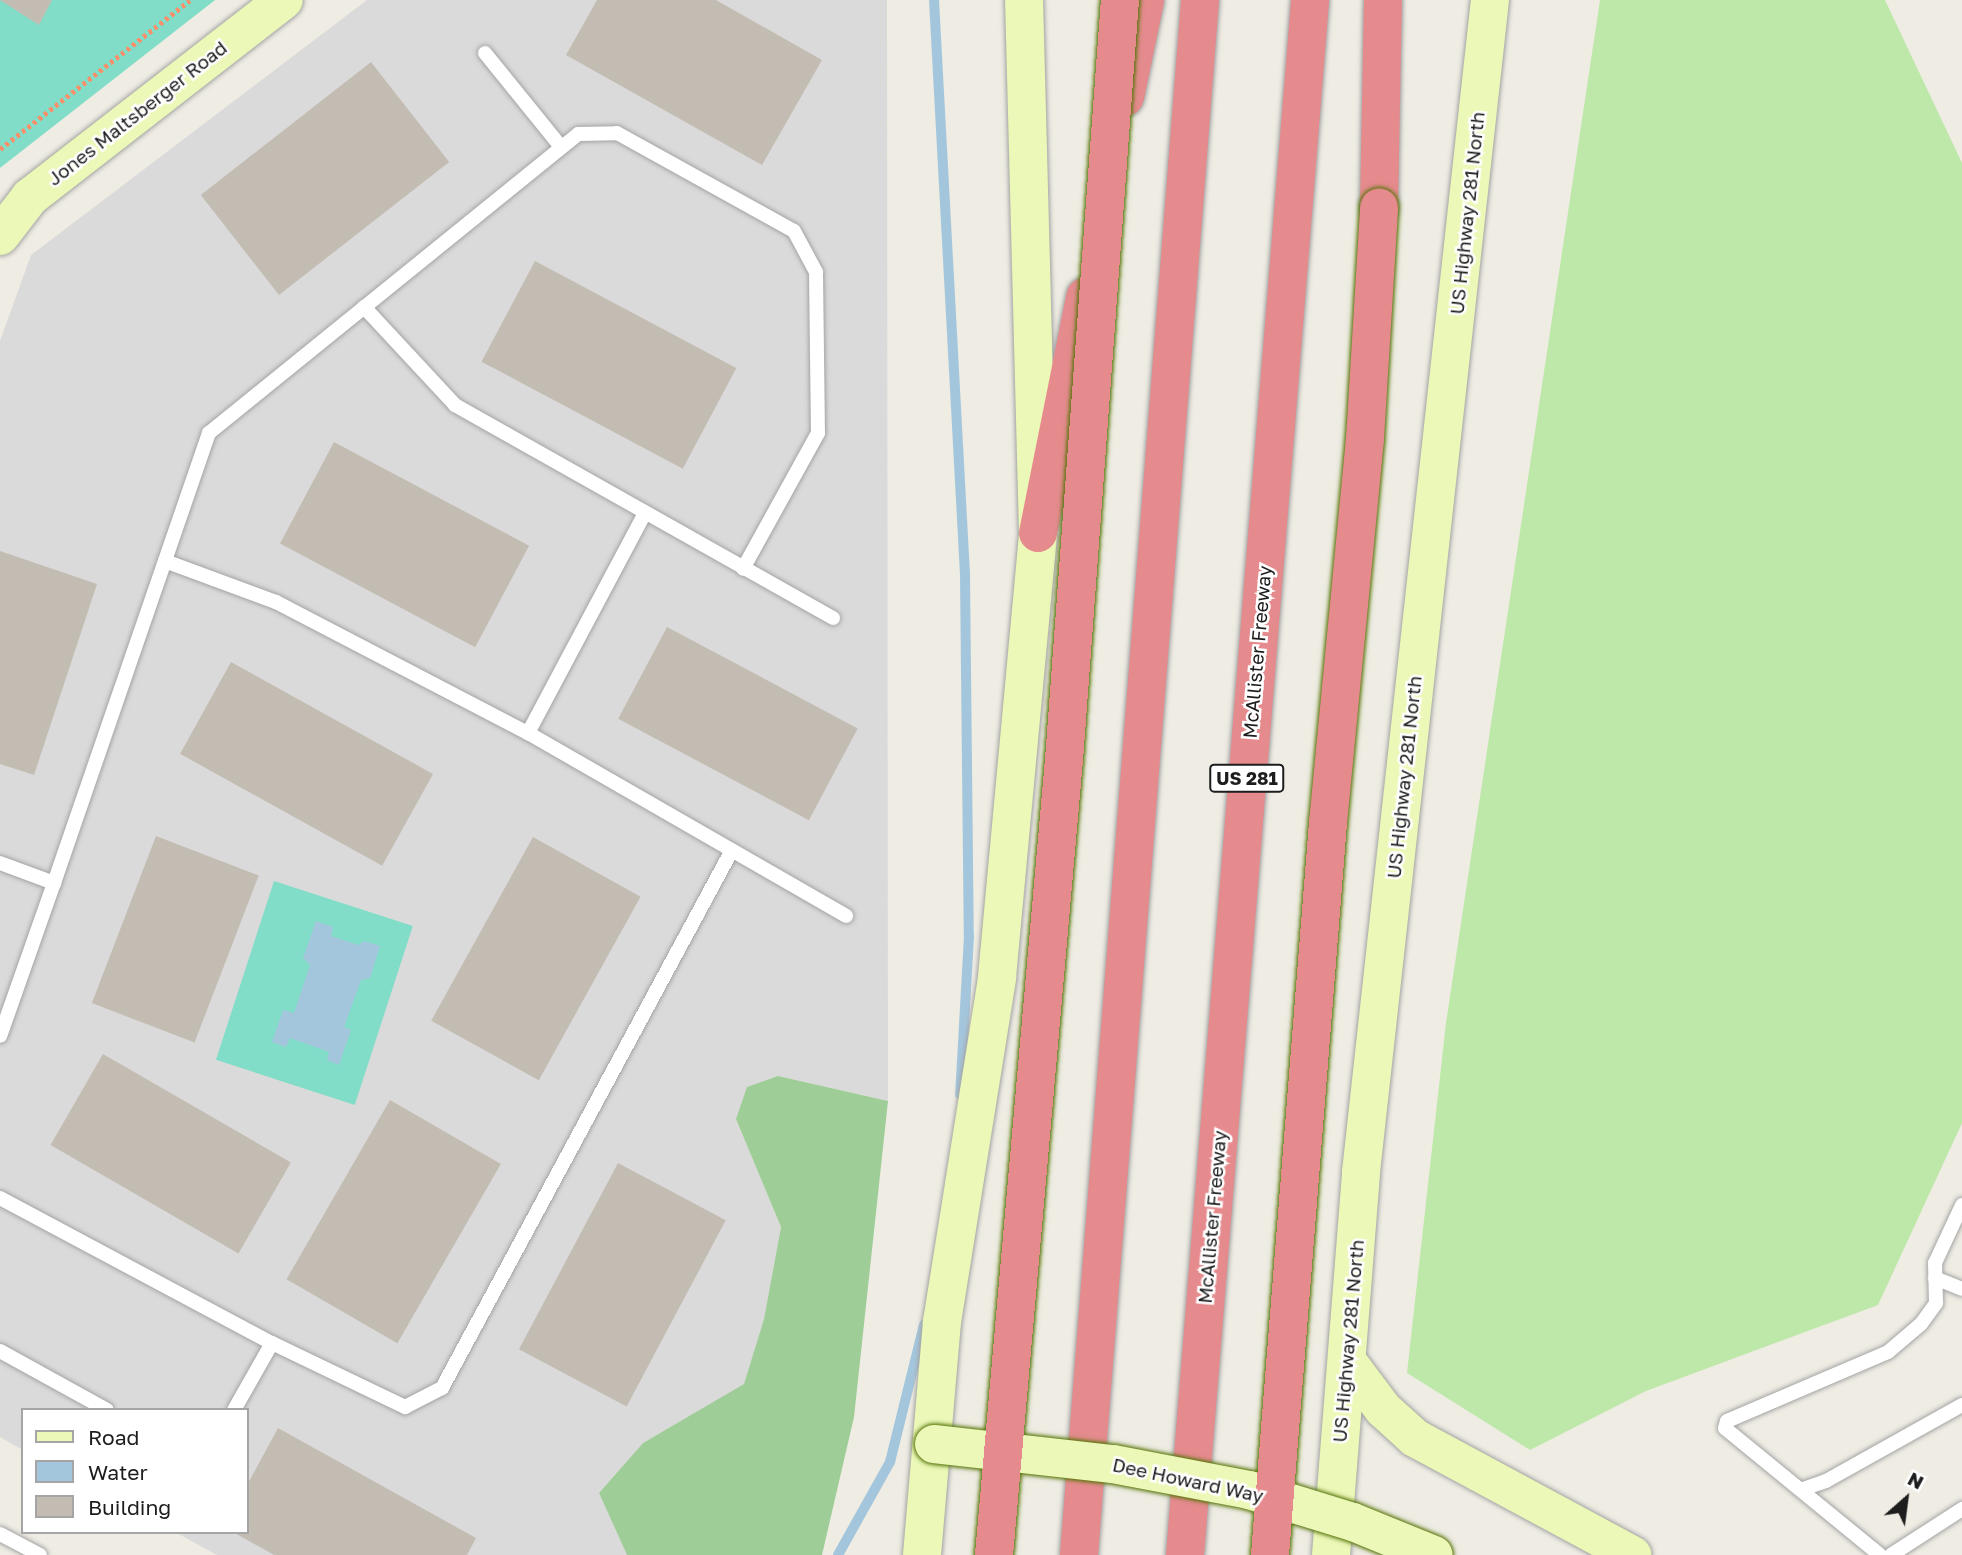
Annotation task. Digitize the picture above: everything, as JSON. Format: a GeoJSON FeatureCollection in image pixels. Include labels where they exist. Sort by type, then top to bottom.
{"type":"FeatureCollection","features":[{"type":"Feature","properties":{"kind":"highway"},"geometry":{"type":"LineString","coordinates":[[994,1555],[1064,760],[1120,0]]}},
{"type":"Feature","properties":{"kind":"highway"},"geometry":{"type":"LineString","coordinates":[[1038,533],[1145,0]]}},
{"type":"Feature","properties":{"kind":"highway"},"geometry":{"type":"LineString","coordinates":[[1079,1555],[1200,0]]}},
{"type":"Feature","properties":{"kind":"highway","name":"McAllister Freeway"},"geometry":{"type":"LineString","coordinates":[[1185,1555],[1310,0]]}},
{"type":"Feature","properties":{"kind":"highway"},"geometry":{"type":"LineString","coordinates":[[1270,1555],[1328,823],[1365,439],[1379,207],[1383,0]]}},
{"type":"Feature","properties":{"kind":"main road","name":"Jones Maltsberger Road"},"geometry":{"type":"LineString","coordinates":[[0,236],[30,197],[285,0]]}},
{"type":"Feature","properties":{"kind":"main road"},"geometry":{"type":"LineString","coordinates":[[922,1555],[934,1444],[942,1322],[997,976],[1038,533],[1024,0]]}},
{"type":"Feature","properties":{"kind":"main road","name":"US Highway 281 North"},"geometry":{"type":"LineString","coordinates":[[1331,1555],[1361,1172],[1490,0]]}},
{"type":"Feature","properties":{"kind":"main road"},"geometry":{"type":"LineString","coordinates":[[1346,1361],[1383,1409],[1415,1438],[1632,1555]]}},
{"type":"Feature","properties":{"kind":"main road","name":"Dee Howard Way"},"geometry":{"type":"LineString","coordinates":[[934,1444],[1113,1464],[1249,1490],[1353,1522],[1434,1555]]}},
{"type":"Feature","properties":{"kind":"lane"},"geometry":{"type":"LineString","coordinates":[[485,53],[561,147]]}},
{"type":"Feature","properties":{"kind":"lane"},"geometry":{"type":"LineString","coordinates":[[0,1035],[209,433],[578,134],[617,133],[794,232],[816,272],[818,433],[743,569]]}},
{"type":"Feature","properties":{"kind":"lane"},"geometry":{"type":"LineString","coordinates":[[364,307],[456,405],[832,618]]}},
{"type":"Feature","properties":{"kind":"lane"},"geometry":{"type":"LineString","coordinates":[[528,733],[645,513]]}},
{"type":"Feature","properties":{"kind":"lane"},"geometry":{"type":"LineString","coordinates":[[165,561],[276,602],[528,733],[846,916]]}},
{"type":"Feature","properties":{"kind":"lane"},"geometry":{"type":"LineString","coordinates":[[0,1198],[272,1343],[405,1407],[442,1388],[732,850]]}},
{"type":"Feature","properties":{"kind":"lane"},"geometry":{"type":"LineString","coordinates":[[0,863],[54,883]]}},
{"type":"Feature","properties":{"kind":"lane"},"geometry":{"type":"LineString","coordinates":[[1880,1555],[1803,1489],[1725,1428],[1727,1421],[1888,1352],[1921,1324],[1936,1303],[1935,1263],[1962,1205]]}},
{"type":"Feature","properties":{"kind":"lane"},"geometry":{"type":"LineString","coordinates":[[1935,1278],[1962,1289]]}},
{"type":"Feature","properties":{"kind":"lane"},"geometry":{"type":"LineString","coordinates":[[235,1408],[272,1343]]}},
{"type":"Feature","properties":{"kind":"lane"},"geometry":{"type":"LineString","coordinates":[[0,1350],[103,1408]]}},
{"type":"Feature","properties":{"kind":"lane"},"geometry":{"type":"LineString","coordinates":[[1803,1489],[1826,1481],[1962,1405]]}},
{"type":"Feature","properties":{"kind":"lane"},"geometry":{"type":"LineString","coordinates":[[1891,1555],[1962,1509]]}},
{"type":"Feature","properties":{"kind":"lane"},"geometry":{"type":"LineString","coordinates":[[0,1534],[40,1555]]}},
{"type":"Feature","properties":{"kind":"path"},"geometry":{"type":"LineString","coordinates":[[0,149],[190,0]]}},
{"type":"Feature","properties":{"kind":"shaded area"},"geometry":{"type":"Polygon","coordinates":[[[0,0],[215,0],[0,168],[0,0]]]}},
{"type":"Feature","properties":{"kind":"shaded area"},"geometry":{"type":"Polygon","coordinates":[[[367,0],[887,0],[888,1101],[778,1076],[736,1119],[781,1227],[764,1320],[744,1385],[643,1443],[599,1493],[627,1555],[217,1555],[179,1534],[248,1534],[248,1408],[21,1408],[21,1449],[0,1437],[0,341],[31,255],[367,0]]]}},
{"type":"Feature","properties":{"kind":"shaded area"},"geometry":{"type":"Polygon","coordinates":[[[274,881],[413,926],[355,1105],[216,1060],[274,881]]]}},
{"type":"Feature","properties":{"kind":"green space"},"geometry":{"type":"Polygon","coordinates":[[[1600,0],[1885,0],[1962,163],[1962,1123],[1878,1305],[1646,1391],[1530,1450],[1407,1373],[1446,1023],[1600,0]]]}},
{"type":"Feature","properties":{"kind":"green space"},"geometry":{"type":"Polygon","coordinates":[[[778,1076],[888,1101],[854,1417],[822,1555],[627,1555],[599,1493],[643,1443],[744,1384],[764,1319],[781,1227],[736,1119],[747,1087],[778,1076]]]}},
{"type":"Feature","properties":{"kind":"water"},"geometry":{"type":"Polygon","coordinates":[[[316,921],[333,927],[331,936],[358,945],[364,941],[380,946],[370,978],[361,980],[344,1027],[351,1030],[339,1065],[327,1060],[329,1052],[290,1038],[286,1047],[272,1042],[283,1010],[294,1013],[310,965],[303,958],[316,921]]]}},
{"type":"Feature","properties":{"kind":"building"},"geometry":{"type":"Polygon","coordinates":[[[0,0],[52,0],[39,25],[0,0]]]}},
{"type":"Feature","properties":{"kind":"building"},"geometry":{"type":"Polygon","coordinates":[[[597,0],[716,0],[822,60],[762,165],[566,55],[597,0]]]}},
{"type":"Feature","properties":{"kind":"building"},"geometry":{"type":"Polygon","coordinates":[[[371,62],[449,162],[279,295],[201,195],[371,62]]]}},
{"type":"Feature","properties":{"kind":"building"},"geometry":{"type":"Polygon","coordinates":[[[535,261],[736,368],[683,469],[481,362],[535,261]]]}},
{"type":"Feature","properties":{"kind":"building"},"geometry":{"type":"Polygon","coordinates":[[[334,442],[529,546],[475,647],[280,544],[334,442]]]}},
{"type":"Feature","properties":{"kind":"building"},"geometry":{"type":"Polygon","coordinates":[[[0,551],[97,584],[34,775],[0,764],[0,551]]]}},
{"type":"Feature","properties":{"kind":"building"},"geometry":{"type":"Polygon","coordinates":[[[667,627],[858,728],[809,820],[618,719],[667,627]]]}},
{"type":"Feature","properties":{"kind":"building"},"geometry":{"type":"Polygon","coordinates":[[[231,662],[433,774],[382,866],[180,754],[231,662]]]}},
{"type":"Feature","properties":{"kind":"building"},"geometry":{"type":"Polygon","coordinates":[[[156,836],[259,875],[195,1043],[92,1003],[156,836]]]}},
{"type":"Feature","properties":{"kind":"building"},"geometry":{"type":"Polygon","coordinates":[[[533,837],[641,897],[539,1080],[431,1021],[533,837]]]}},
{"type":"Feature","properties":{"kind":"building"},"geometry":{"type":"Polygon","coordinates":[[[103,1054],[291,1162],[238,1253],[50,1145],[103,1054]]]}},
{"type":"Feature","properties":{"kind":"building"},"geometry":{"type":"Polygon","coordinates":[[[390,1100],[501,1164],[397,1343],[286,1279],[390,1100]]]}},
{"type":"Feature","properties":{"kind":"building"},"geometry":{"type":"Polygon","coordinates":[[[618,1163],[726,1220],[627,1407],[519,1349],[618,1163]]]}},
{"type":"Feature","properties":{"kind":"building"},"geometry":{"type":"Polygon","coordinates":[[[278,1428],[476,1538],[467,1555],[274,1555],[237,1534],[248,1534],[248,1483],[278,1428]]]}},
{"type":"Feature","properties":{"kind":"waterway"},"geometry":{"type":"LineString","coordinates":[[934,0],[965,575],[969,936],[960,1095]]}},
{"type":"Feature","properties":{"kind":"waterway"},"geometry":{"type":"LineString","coordinates":[[838,1555],[890,1462],[924,1325]]}}]}
